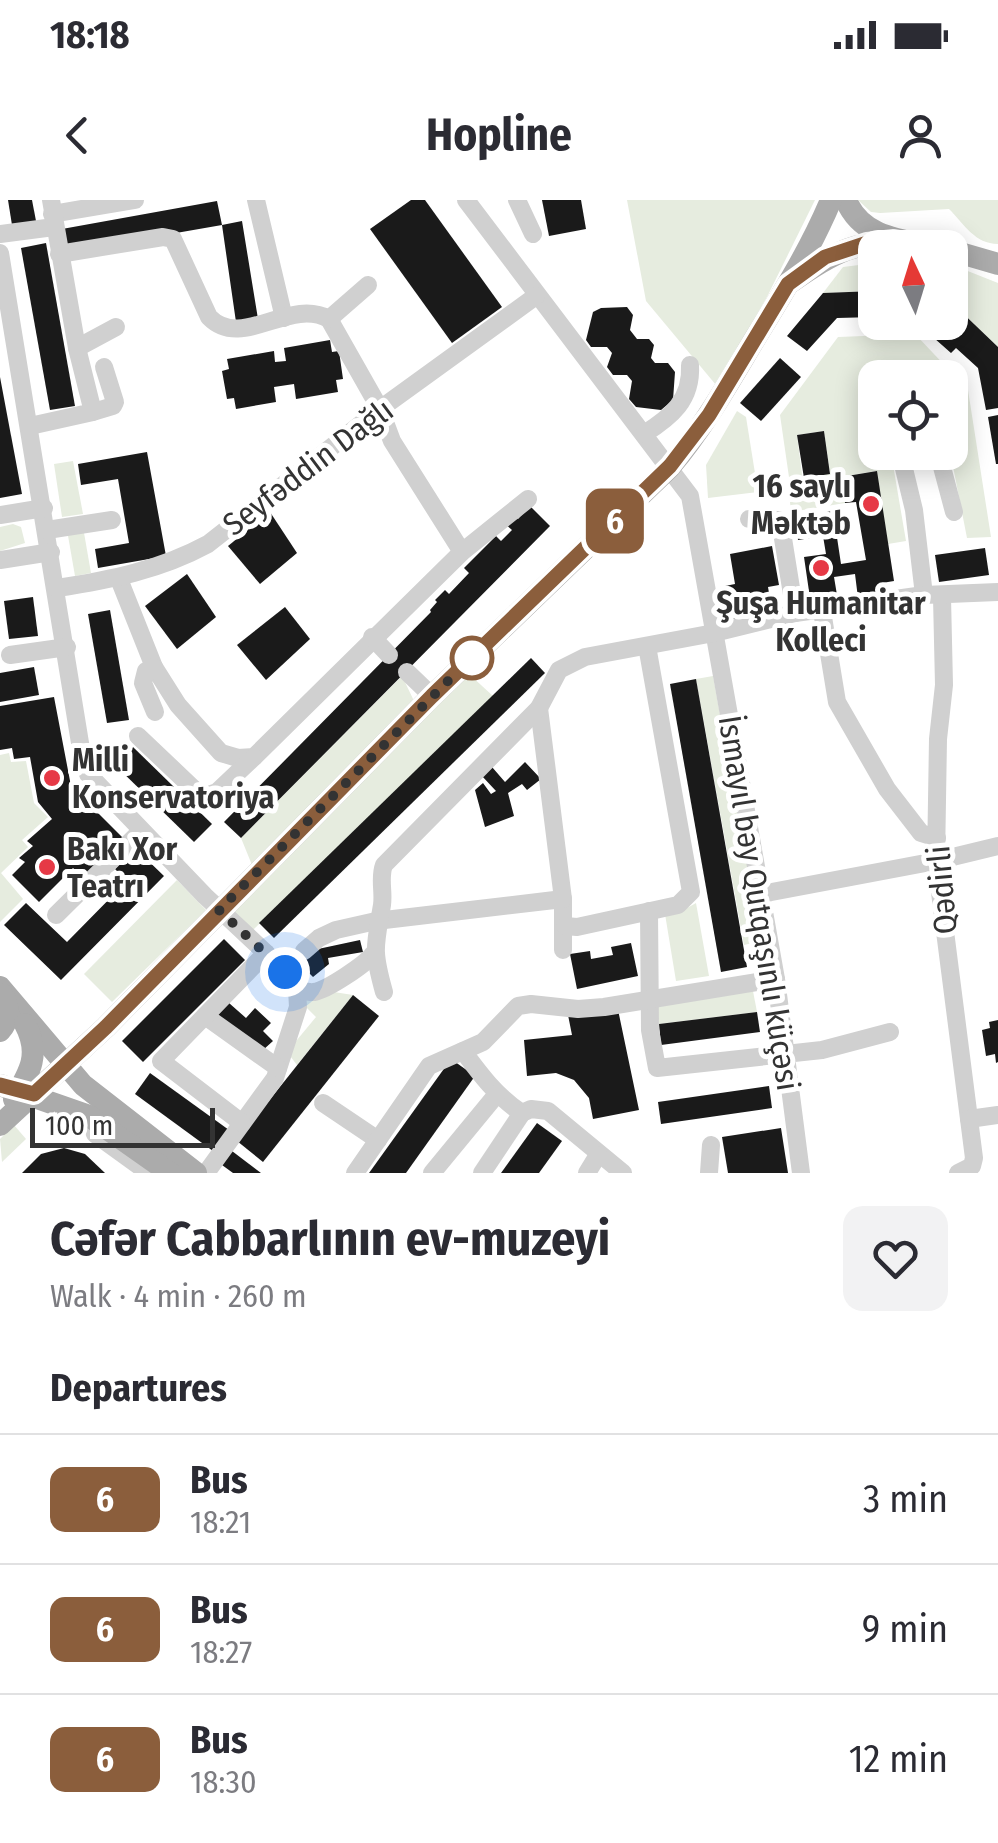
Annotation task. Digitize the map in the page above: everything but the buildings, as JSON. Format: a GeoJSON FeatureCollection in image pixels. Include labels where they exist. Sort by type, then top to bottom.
{"type":"FeatureCollection","features":[{"type":"Feature","properties":{"kind":"main road"},"geometry":{"type":"LineString","coordinates":[[18,1090],[66,1065],[106,1027],[432,696],[670,466],[709,415],[788,284],[831,200]]}},
{"type":"Feature","properties":{"kind":"main road"},"geometry":{"type":"LineString","coordinates":[[846,200],[856,218],[872,230]]}},
{"type":"Feature","properties":{"kind":"main road"},"geometry":{"type":"LineString","coordinates":[[788,284],[825,257],[858,245]]}},
{"type":"Feature","properties":{"kind":"main road"},"geometry":{"type":"LineString","coordinates":[[4,992],[66,1065],[92,1106],[170,1173]]}},
{"type":"Feature","properties":{"kind":"main road"},"geometry":{"type":"LineString","coordinates":[[0,1030],[9,1011],[4,992]]}},
{"type":"Feature","properties":{"kind":"main road"},"geometry":{"type":"LineString","coordinates":[[0,1122],[33,1064],[35,1048],[28,1029],[4,992]]}},
{"type":"Feature","properties":{"kind":"main road"},"geometry":{"type":"LineString","coordinates":[[32,1024],[64,1039],[89,1035],[106,1027]]}},
{"type":"Feature","properties":{"kind":"main road"},"geometry":{"type":"LineString","coordinates":[[92,1106],[87,1066],[106,1027]]}},
{"type":"Feature","properties":{"kind":"main road"},"geometry":{"type":"LineString","coordinates":[[18,1090],[92,1106],[196,1173]]}},
{"type":"Feature","properties":{"kind":"street"},"geometry":{"type":"LineString","coordinates":[[0,234],[52,214],[135,200]]}},
{"type":"Feature","properties":{"kind":"street"},"geometry":{"type":"LineString","coordinates":[[256,200],[284,318]]}},
{"type":"Feature","properties":{"kind":"street","name":"İsmayıl bəy Qutqaşınlı küçəsi"},"geometry":{"type":"LineString","coordinates":[[466,200],[670,466],[692,503],[776,979],[801,1173]]}},
{"type":"Feature","properties":{"kind":"street"},"geometry":{"type":"LineString","coordinates":[[516,200],[533,234]]}},
{"type":"Feature","properties":{"kind":"street"},"geometry":{"type":"LineString","coordinates":[[52,214],[77,348],[94,412]]}},
{"type":"Feature","properties":{"kind":"street"},"geometry":{"type":"LineString","coordinates":[[59,254],[163,237],[173,239],[209,316],[218,326],[234,329],[302,311],[316,311],[329,318],[380,410],[392,441],[462,552]]}},
{"type":"Feature","properties":{"kind":"street"},"geometry":{"type":"LineString","coordinates":[[0,253],[8,351],[30,426],[88,774],[297,989],[319,990],[360,969],[373,954]]}},
{"type":"Feature","properties":{"kind":"street"},"geometry":{"type":"LineString","coordinates":[[329,318],[368,285]]}},
{"type":"Feature","properties":{"kind":"street","name":"Seyfəddin Dağlı"},"geometry":{"type":"LineString","coordinates":[[56,588],[118,579],[181,558],[208,544],[455,348],[536,296]]}},
{"type":"Feature","properties":{"kind":"street"},"geometry":{"type":"LineString","coordinates":[[77,348],[116,328]]}},
{"type":"Feature","properties":{"kind":"street"},"geometry":{"type":"LineString","coordinates":[[644,434],[679,407],[689,387],[690,365]]}},
{"type":"Feature","properties":{"kind":"street"},"geometry":{"type":"LineString","coordinates":[[30,426],[113,406],[104,367]]}},
{"type":"Feature","properties":{"kind":"street","name":"Qədirli"},"geometry":{"type":"LineString","coordinates":[[904,470],[933,596],[944,684],[938,739],[936,861],[972,1166],[958,1173]]}},
{"type":"Feature","properties":{"kind":"street"},"geometry":{"type":"LineString","coordinates":[[943,470],[954,512]]}},
{"type":"Feature","properties":{"kind":"street"},"geometry":{"type":"LineString","coordinates":[[138,736],[198,793],[206,796],[218,792],[372,637],[462,552],[528,499]]}},
{"type":"Feature","properties":{"kind":"street"},"geometry":{"type":"LineString","coordinates":[[0,516],[44,508]]}},
{"type":"Feature","properties":{"kind":"street"},"geometry":{"type":"LineString","coordinates":[[750,519],[770,518],[778,520],[781,526],[795,613]]}},
{"type":"Feature","properties":{"kind":"street"},"geometry":{"type":"LineString","coordinates":[[47,530],[112,520]]}},
{"type":"Feature","properties":{"kind":"street"},"geometry":{"type":"LineString","coordinates":[[0,560],[51,552]]}},
{"type":"Feature","properties":{"kind":"street"},"geometry":{"type":"LineString","coordinates":[[118,579],[154,666],[178,704],[222,754],[254,756]]}},
{"type":"Feature","properties":{"kind":"street"},"geometry":{"type":"LineString","coordinates":[[384,992],[373,954],[384,865],[539,708],[559,670],[585,657],[795,613],[998,592]]}},
{"type":"Feature","properties":{"kind":"street"},"geometry":{"type":"LineString","coordinates":[[822,611],[836,702],[887,789],[921,833],[937,838]]}},
{"type":"Feature","properties":{"kind":"street"},"geometry":{"type":"LineString","coordinates":[[372,637],[389,655]]}},
{"type":"Feature","properties":{"kind":"street"},"geometry":{"type":"LineString","coordinates":[[565,926],[577,927],[678,906],[691,892],[646,646]]}},
{"type":"Feature","properties":{"kind":"street"},"geometry":{"type":"LineString","coordinates":[[10,655],[66,647]]}},
{"type":"Feature","properties":{"kind":"street"},"geometry":{"type":"LineString","coordinates":[[154,666],[146,671],[143,683],[155,712]]}},
{"type":"Feature","properties":{"kind":"street"},"geometry":{"type":"LineString","coordinates":[[407,672],[432,696]]}},
{"type":"Feature","properties":{"kind":"street"},"geometry":{"type":"LineString","coordinates":[[539,708],[563,899],[563,950]]}},
{"type":"Feature","properties":{"kind":"street"},"geometry":{"type":"LineString","coordinates":[[56,915],[141,831]]}},
{"type":"Feature","properties":{"kind":"street"},"geometry":{"type":"LineString","coordinates":[[761,894],[998,846]]}},
{"type":"Feature","properties":{"kind":"street"},"geometry":{"type":"LineString","coordinates":[[304,950],[336,930],[376,922],[563,899]]}},
{"type":"Feature","properties":{"kind":"street"},"geometry":{"type":"LineString","coordinates":[[649,912],[645,999],[657,1068],[822,1050],[890,1032]]}},
{"type":"Feature","properties":{"kind":"street"},"geometry":{"type":"LineString","coordinates":[[242,1124],[161,1061],[266,953]]}},
{"type":"Feature","properties":{"kind":"street"},"geometry":{"type":"LineString","coordinates":[[355,1173],[430,1066],[496,1032],[505,1016],[518,1006],[578,1010],[776,979]]}},
{"type":"Feature","properties":{"kind":"street"},"geometry":{"type":"LineString","coordinates":[[206,1173],[278,1068],[298,1007],[297,989]]}},
{"type":"Feature","properties":{"kind":"street"},"geometry":{"type":"LineString","coordinates":[[622,1017],[645,999]]}},
{"type":"Feature","properties":{"kind":"street"},"geometry":{"type":"LineString","coordinates":[[205,1016],[278,1068]]}},
{"type":"Feature","properties":{"kind":"street"},"geometry":{"type":"LineString","coordinates":[[463,1050],[498,1094],[522,1113]]}},
{"type":"Feature","properties":{"kind":"street"},"geometry":{"type":"LineString","coordinates":[[432,1173],[498,1094]]}},
{"type":"Feature","properties":{"kind":"street"},"geometry":{"type":"LineString","coordinates":[[323,1103],[378,1140]]}},
{"type":"Feature","properties":{"kind":"street"},"geometry":{"type":"LineString","coordinates":[[92,1106],[95,1134],[149,1173]]}},
{"type":"Feature","properties":{"kind":"street"},"geometry":{"type":"LineString","coordinates":[[482,1173],[522,1113],[531,1110],[548,1111],[623,1173]]}},
{"type":"Feature","properties":{"kind":"street"},"geometry":{"type":"LineString","coordinates":[[969,1119],[998,1115]]}},
{"type":"Feature","properties":{"kind":"street"},"geometry":{"type":"LineString","coordinates":[[709,1173],[711,1145]]}},
{"type":"Feature","properties":{"kind":"street"},"geometry":{"type":"LineString","coordinates":[[587,1173],[598,1155]]}},
{"type":"Feature","properties":{"kind":"shaded area"},"geometry":{"type":"Polygon","coordinates":[[[627,200],[815,200],[767,297],[716,385],[646,301],[627,200]]]}},
{"type":"Feature","properties":{"kind":"shaded area"},"geometry":{"type":"Polygon","coordinates":[[[858,200],[998,200],[998,244],[976,237],[949,209],[880,213],[871,212],[858,200]]]}},
{"type":"Feature","properties":{"kind":"shaded area"},"geometry":{"type":"Polygon","coordinates":[[[858,265],[858,292],[823,293],[843,267],[858,265]]]}},
{"type":"Feature","properties":{"kind":"shaded area"},"geometry":{"type":"Polygon","coordinates":[[[968,271],[998,283],[998,347],[968,318],[968,271]]]}},
{"type":"Feature","properties":{"kind":"shaded area"},"geometry":{"type":"Polygon","coordinates":[[[838,337],[921,340],[940,360],[858,360],[858,470],[894,470],[906,541],[888,544],[876,471],[841,477],[845,503],[791,512],[790,502],[822,496],[819,476],[830,473],[824,431],[797,435],[804,490],[791,491],[780,415],[838,337]]]}},
{"type":"Feature","properties":{"kind":"shaded area"},"geometry":{"type":"Polygon","coordinates":[[[968,390],[991,537],[967,538],[954,470],[968,470],[968,390]]]}},
{"type":"Feature","properties":{"kind":"shaded area"},"geometry":{"type":"Polygon","coordinates":[[[737,411],[746,417],[758,492],[708,498],[706,465],[737,411]]]}},
{"type":"Feature","properties":{"kind":"shaded area"},"geometry":{"type":"Polygon","coordinates":[[[73,461],[83,514],[62,517],[54,464],[73,461]]]}},
{"type":"Feature","properties":{"kind":"shaded area"},"geometry":{"type":"Polygon","coordinates":[[[0,527],[21,527],[25,543],[0,551],[0,527]]]}},
{"type":"Feature","properties":{"kind":"shaded area"},"geometry":{"type":"Polygon","coordinates":[[[83,527],[91,573],[75,576],[67,530],[83,527]]]}},
{"type":"Feature","properties":{"kind":"shaded area"},"geometry":{"type":"Polygon","coordinates":[[[469,674],[493,696],[252,931],[231,910],[469,674]]]}},
{"type":"Feature","properties":{"kind":"shaded area"},"geometry":{"type":"Polygon","coordinates":[[[402,676],[415,703],[252,865],[241,838],[402,676]]]}},
{"type":"Feature","properties":{"kind":"shaded area"},"geometry":{"type":"Polygon","coordinates":[[[713,676],[761,941],[744,945],[696,679],[713,676]]]}},
{"type":"Feature","properties":{"kind":"shaded area"},"geometry":{"type":"Polygon","coordinates":[[[9,753],[11,762],[26,761],[34,803],[48,817],[22,840],[28,847],[1,873],[23,899],[0,922],[0,755],[9,753]]]}},
{"type":"Feature","properties":{"kind":"shaded area"},"geometry":{"type":"Polygon","coordinates":[[[177,880],[206,910],[112,1002],[84,974],[177,880]]]}},
{"type":"Feature","properties":{"kind":"shaded area"},"geometry":{"type":"Polygon","coordinates":[[[696,903],[709,976],[676,981],[665,914],[680,912],[696,903]]]}},
{"type":"Feature","properties":{"kind":"shaded area"},"geometry":{"type":"Polygon","coordinates":[[[302,987],[353,995],[297,1065],[287,1052],[316,1017],[303,1004],[302,987]]]}},
{"type":"Feature","properties":{"kind":"shaded area"},"geometry":{"type":"Polygon","coordinates":[[[753,991],[757,1012],[659,1024],[656,1006],[753,991]]]}},
{"type":"Feature","properties":{"kind":"shaded area"},"geometry":{"type":"Polygon","coordinates":[[[14,1125],[26,1139],[2,1162],[0,1139],[14,1125]]]}},
{"type":"Feature","properties":{"kind":"bus line","name":"6"},"geometry":{"type":"LineString","coordinates":[[0,1085],[34,1094],[106,1027],[432,696],[670,466],[694,438],[788,284],[825,257],[858,245]]}},
{"type":"Feature","properties":{"kind":"place","name":"16 saylı Məktəb"},"geometry":{"type":"Point","coordinates":[871,504]}},
{"type":"Feature","properties":{"kind":"place","name":"Şuşa Humanitar Kolleci"},"geometry":{"type":"Point","coordinates":[821,568]}},
{"type":"Feature","properties":{"kind":"place","name":"Milli Konservatoriya"},"geometry":{"type":"Point","coordinates":[52,778]}},
{"type":"Feature","properties":{"kind":"place","name":"Bakı Xor Teatrı"},"geometry":{"type":"Point","coordinates":[47,867]}},
{"type":"Feature","properties":{"kind":"route"},"geometry":{"type":"LineString","coordinates":[[285,972],[219,910],[481,648],[472,658]]}}]}
